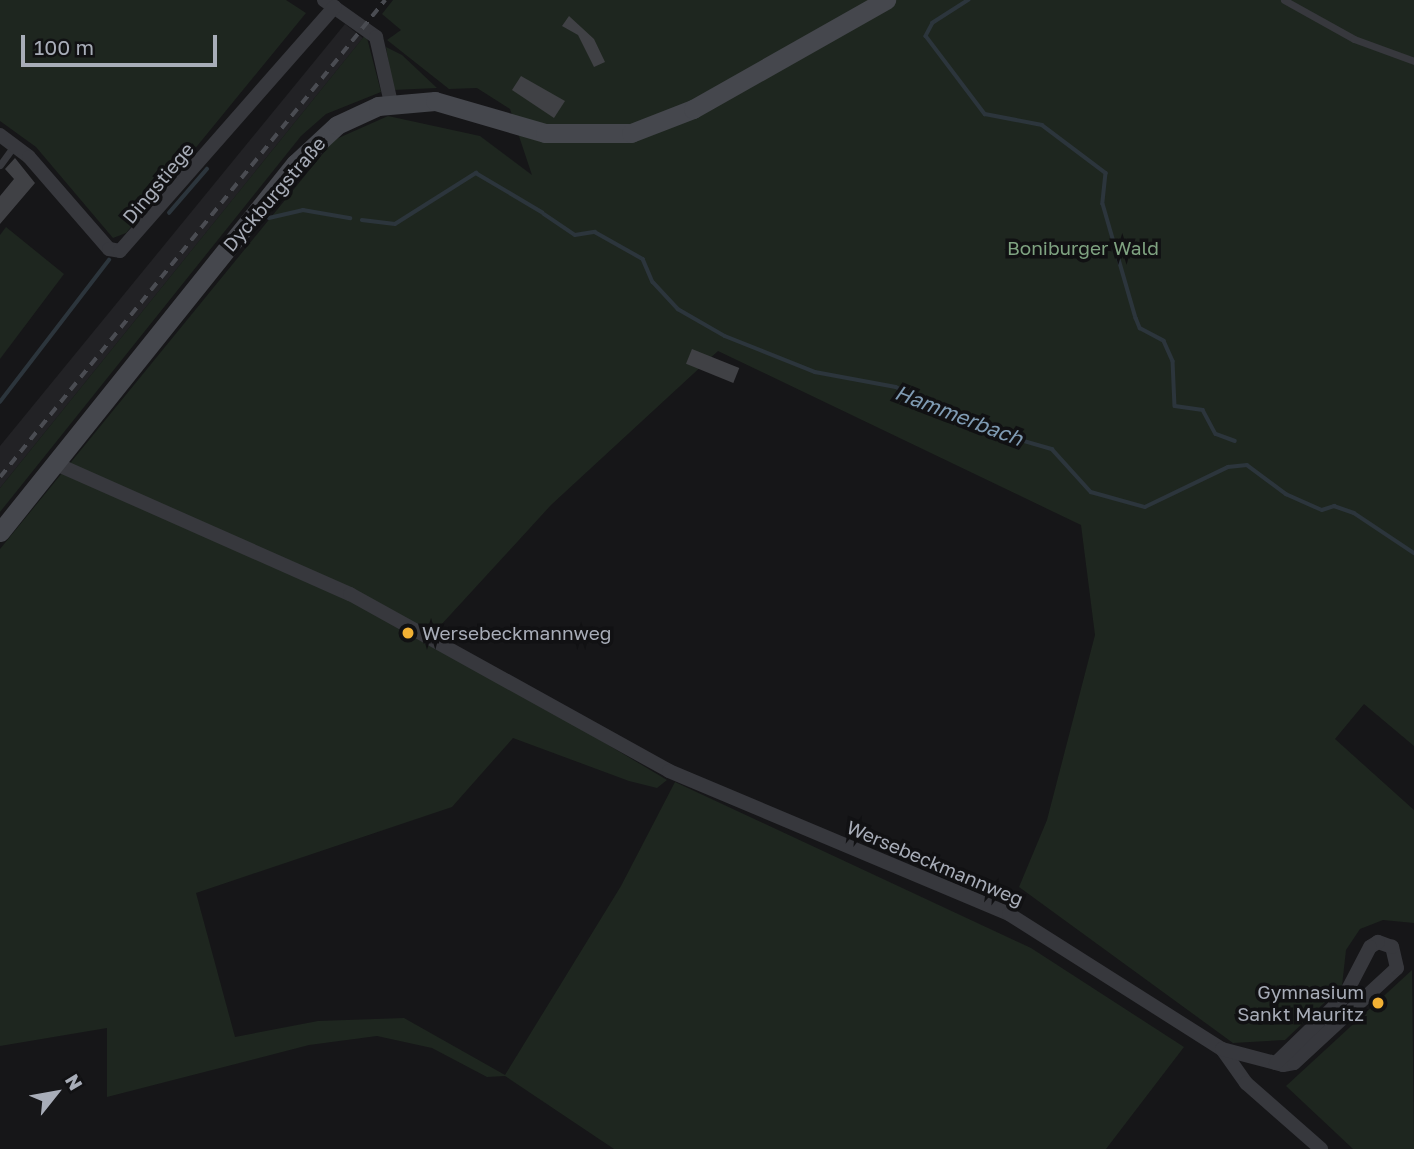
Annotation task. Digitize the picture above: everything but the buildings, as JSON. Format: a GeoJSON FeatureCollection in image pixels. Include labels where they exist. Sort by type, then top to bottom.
{"type":"FeatureCollection","features":[{"type":"Feature","properties":{"kind":"street","name":"Dyckburgstraße"},"geometry":{"type":"LineString","coordinates":[[0,532],[302,155],[337,125],[391,103],[452,103],[555,134],[631,133],[678,117],[886,0]]}},
{"type":"Feature","properties":{"kind":"street","name":"Dingstiege"},"geometry":{"type":"LineString","coordinates":[[0,135],[16,144],[109,249],[120,251],[329,4],[376,37],[391,103]]}},
{"type":"Feature","properties":{"kind":"street","name":"Wersebeckmannweg"},"geometry":{"type":"LineString","coordinates":[[54,463],[350,594],[669,771],[1009,914],[1222,1049],[1276,1063]]}},
{"type":"Feature","properties":{"kind":"street"},"geometry":{"type":"LineString","coordinates":[[1378,942],[1392,947],[1398,962],[1392,974],[1300,1060],[1288,1066],[1276,1063],[1344,997],[1370,947],[1378,942]]}},
{"type":"Feature","properties":{"kind":"street","name":"Wersebeckmannweg"},"geometry":{"type":"LineString","coordinates":[[1222,1049],[1246,1083],[1321,1149]]}},
{"type":"Feature","properties":{"kind":"lane"},"geometry":{"type":"LineString","coordinates":[[1284,0],[1354,39],[1414,61]]}},
{"type":"Feature","properties":{"kind":"lane"},"geometry":{"type":"LineString","coordinates":[[0,165],[16,144]]}},
{"type":"Feature","properties":{"kind":"shaded area"},"geometry":{"type":"Polygon","coordinates":[[[345,24],[363,38],[0,488],[0,446],[345,24]]]}},
{"type":"Feature","properties":{"kind":"green space"},"geometry":{"type":"Polygon","coordinates":[[[0,0],[286,0],[306,13],[126,233],[113,238],[36,147],[0,121],[0,0]]]}},
{"type":"Feature","properties":{"kind":"green space","name":"Boniburger Wald"},"geometry":{"type":"Polygon","coordinates":[[[393,0],[1414,0],[1414,746],[1364,704],[1335,739],[1414,810],[1414,923],[1383,920],[1360,929],[1346,950],[1342,986],[1285,1040],[1233,1043],[1019,887],[1047,820],[1095,635],[1081,525],[718,351],[551,505],[429,638],[667,780],[657,788],[629,781],[513,738],[452,807],[196,893],[235,1037],[318,1021],[404,1018],[505,1075],[621,886],[675,782],[1031,948],[1184,1047],[1106,1149],[614,1149],[505,1076],[487,1077],[432,1048],[377,1036],[309,1045],[107,1097],[107,1028],[0,1046],[0,549],[334,140],[388,116],[480,136],[532,175],[510,109],[477,88],[449,89],[387,40],[401,30],[382,14],[393,0]]]}},
{"type":"Feature","properties":{"kind":"green space"},"geometry":{"type":"Polygon","coordinates":[[[366,34],[381,92],[326,114],[301,136],[0,512],[0,488],[366,34]]]}},
{"type":"Feature","properties":{"kind":"green space"},"geometry":{"type":"Polygon","coordinates":[[[386,47],[402,55],[437,88],[393,90],[386,47]]]}},
{"type":"Feature","properties":{"kind":"green space"},"geometry":{"type":"Polygon","coordinates":[[[6,227],[64,274],[0,359],[0,235],[6,227]]]}},
{"type":"Feature","properties":{"kind":"green space","name":"Gymnasium Sankt Mauritz"},"geometry":{"type":"Polygon","coordinates":[[[1412,970],[1414,1149],[1353,1149],[1286,1086],[1412,970]]]}},
{"type":"Feature","properties":{"kind":"waterway"},"geometry":{"type":"LineString","coordinates":[[969,0],[933,23],[926,36],[985,114],[1042,125],[1106,173],[1103,204],[1136,318],[1140,328],[1164,341],[1173,361],[1175,406],[1203,410],[1216,434],[1235,441]]}},
{"type":"Feature","properties":{"kind":"waterway","name":"Hammerbach"},"geometry":{"type":"LineString","coordinates":[[169,213],[207,169]]}},
{"type":"Feature","properties":{"kind":"waterway","name":"Hammerbach"},"geometry":{"type":"LineString","coordinates":[[362,220],[395,224],[476,173],[542,212]]}},
{"type":"Feature","properties":{"kind":"waterway","name":"Hammerbach"},"geometry":{"type":"LineString","coordinates":[[269,218],[303,210],[350,218]]}},
{"type":"Feature","properties":{"kind":"waterway","name":"Hammerbach"},"geometry":{"type":"LineString","coordinates":[[544,214],[575,235],[595,232],[643,259],[653,282],[678,309],[725,336],[815,372],[896,387],[986,430],[1052,449],[1091,492],[1145,507],[1228,467],[1247,465],[1286,494],[1322,510],[1334,506],[1354,513],[1414,553]]}},
{"type":"Feature","properties":{"kind":"waterway","name":"Hammerbach"},"geometry":{"type":"LineString","coordinates":[[0,402],[109,260]]}},
{"type":"Feature","properties":{"kind":"railway"},"geometry":{"type":"LineString","coordinates":[[0,477],[385,0]]}},
{"type":"Feature","properties":{"kind":"place","name":"Wersebeckmannweg"},"geometry":{"type":"Point","coordinates":[408,633]}},
{"type":"Feature","properties":{"kind":"place","name":"Gymnasium Sankt Mauritz"},"geometry":{"type":"Point","coordinates":[1378,1003]}}]}
